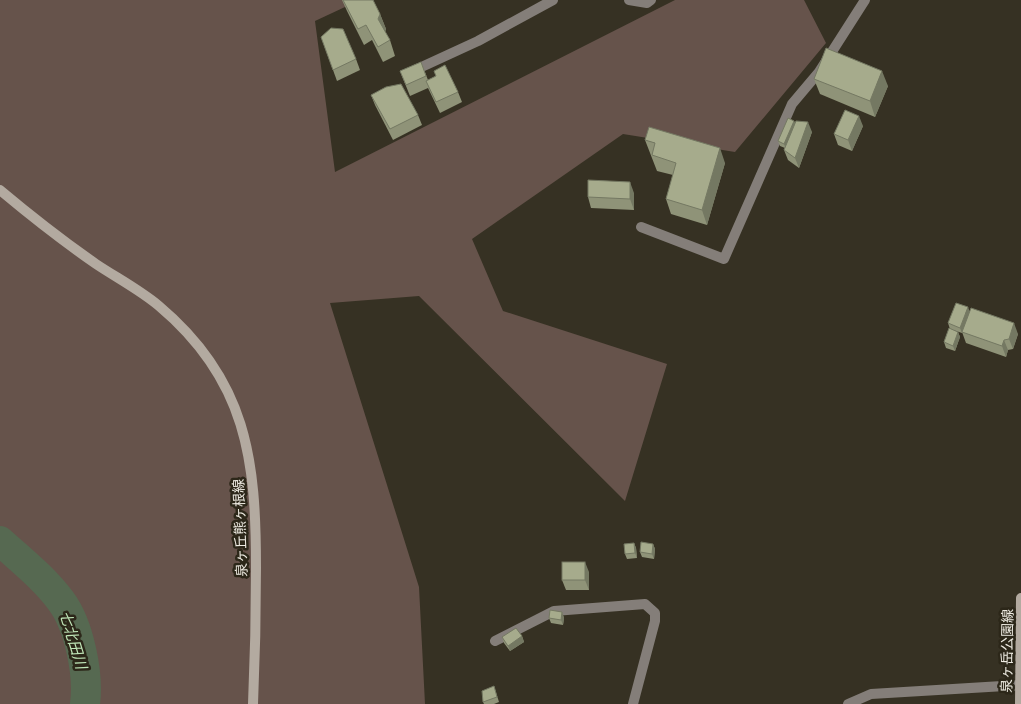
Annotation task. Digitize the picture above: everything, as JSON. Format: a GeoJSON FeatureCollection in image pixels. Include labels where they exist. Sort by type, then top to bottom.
{"type":"FeatureCollection","features":[{"type":"Feature","properties":{"kind":"main road","name":"泉ヶ丘熊ヶ根線"},"geometry":{"type":"LineString","coordinates":[[0,190],[96,263],[157,304],[187,330],[221,377],[235,407],[243,433],[251,463],[256,503],[254,704]]}},
{"type":"Feature","properties":{"kind":"main road","name":"泉ヶ岳公園線"},"geometry":{"type":"LineString","coordinates":[[1020,704],[1021,598]]}},
{"type":"Feature","properties":{"kind":"street"},"geometry":{"type":"LineString","coordinates":[[415,70],[478,41],[554,0]]}},
{"type":"Feature","properties":{"kind":"street"},"geometry":{"type":"LineString","coordinates":[[629,0],[647,3],[651,0]]}},
{"type":"Feature","properties":{"kind":"street"},"geometry":{"type":"LineString","coordinates":[[641,227],[724,259],[792,104],[819,72],[865,0]]}},
{"type":"Feature","properties":{"kind":"street"},"geometry":{"type":"LineString","coordinates":[[495,641],[554,610],[645,604],[654,613],[655,621],[633,704]]}},
{"type":"Feature","properties":{"kind":"street"},"geometry":{"type":"LineString","coordinates":[[848,704],[871,694],[1020,685]]}},
{"type":"Feature","properties":{"kind":"shaded area"},"geometry":{"type":"Polygon","coordinates":[[[0,0],[360,0],[315,21],[335,172],[675,0],[804,0],[826,43],[735,152],[623,134],[472,239],[503,311],[667,364],[625,501],[419,296],[330,303],[419,587],[425,704],[0,704],[0,0]]]}},
{"type":"Feature","properties":{"kind":"building"},"geometry":{"type":"Polygon","coordinates":[[[343,0],[373,0],[380,14],[378,19],[390,40],[378,47],[366,25],[358,29],[343,0]]]}},
{"type":"Feature","properties":{"kind":"building"},"geometry":{"type":"Polygon","coordinates":[[[331,28],[343,29],[356,59],[333,70],[321,37],[331,28]]]}},
{"type":"Feature","properties":{"kind":"building"},"geometry":{"type":"Polygon","coordinates":[[[826,48],[882,71],[870,101],[814,79],[826,48]]]}},
{"type":"Feature","properties":{"kind":"building"},"geometry":{"type":"Polygon","coordinates":[[[421,62],[426,76],[406,85],[400,71],[421,62]]]}},
{"type":"Feature","properties":{"kind":"building"},"geometry":{"type":"Polygon","coordinates":[[[445,65],[458,92],[436,102],[426,81],[436,76],[434,71],[445,65]]]}},
{"type":"Feature","properties":{"kind":"building"},"geometry":{"type":"Polygon","coordinates":[[[401,84],[418,115],[390,129],[371,95],[386,87],[401,84]]]}},
{"type":"Feature","properties":{"kind":"building"},"geometry":{"type":"Polygon","coordinates":[[[845,110],[859,116],[848,140],[834,134],[845,110]]]}},
{"type":"Feature","properties":{"kind":"building"},"geometry":{"type":"Polygon","coordinates":[[[788,118],[794,121],[784,144],[778,141],[788,118]]]}},
{"type":"Feature","properties":{"kind":"building"},"geometry":{"type":"Polygon","coordinates":[[[796,121],[808,122],[795,158],[784,150],[796,121]]]}},
{"type":"Feature","properties":{"kind":"building"},"geometry":{"type":"Polygon","coordinates":[[[649,127],[720,148],[702,210],[666,199],[676,163],[652,155],[655,143],[645,140],[649,127]]]}},
{"type":"Feature","properties":{"kind":"building"},"geometry":{"type":"Polygon","coordinates":[[[588,180],[630,182],[630,199],[588,197],[588,180]]]}},
{"type":"Feature","properties":{"kind":"building"},"geometry":{"type":"Polygon","coordinates":[[[956,303],[968,307],[960,328],[948,323],[956,303]]]}},
{"type":"Feature","properties":{"kind":"building"},"geometry":{"type":"Polygon","coordinates":[[[971,308],[1014,323],[1009,339],[1004,340],[1002,346],[962,332],[971,308]]]}},
{"type":"Feature","properties":{"kind":"building"},"geometry":{"type":"Polygon","coordinates":[[[949,328],[958,332],[953,346],[944,342],[949,328]]]}},
{"type":"Feature","properties":{"kind":"building"},"geometry":{"type":"Polygon","coordinates":[[[641,542],[653,544],[652,554],[640,552],[641,542]]]}},
{"type":"Feature","properties":{"kind":"building"},"geometry":{"type":"Polygon","coordinates":[[[634,543],[635,553],[625,554],[624,544],[634,543]]]}},
{"type":"Feature","properties":{"kind":"building"},"geometry":{"type":"Polygon","coordinates":[[[562,562],[585,562],[585,580],[562,580],[562,562]]]}},
{"type":"Feature","properties":{"kind":"building"},"geometry":{"type":"Polygon","coordinates":[[[550,610],[562,612],[561,620],[549,618],[550,610]]]}},
{"type":"Feature","properties":{"kind":"building"},"geometry":{"type":"Polygon","coordinates":[[[516,628],[522,636],[508,646],[502,637],[516,628]]]}},
{"type":"Feature","properties":{"kind":"building"},"geometry":{"type":"Polygon","coordinates":[[[494,686],[497,697],[483,702],[482,691],[494,686]]]}},
{"type":"Feature","properties":{"kind":"waterway","name":"七北田川"},"geometry":{"type":"LineString","coordinates":[[0,541],[47,585],[67,611],[78,636],[84,665],[85,704]]}}]}
